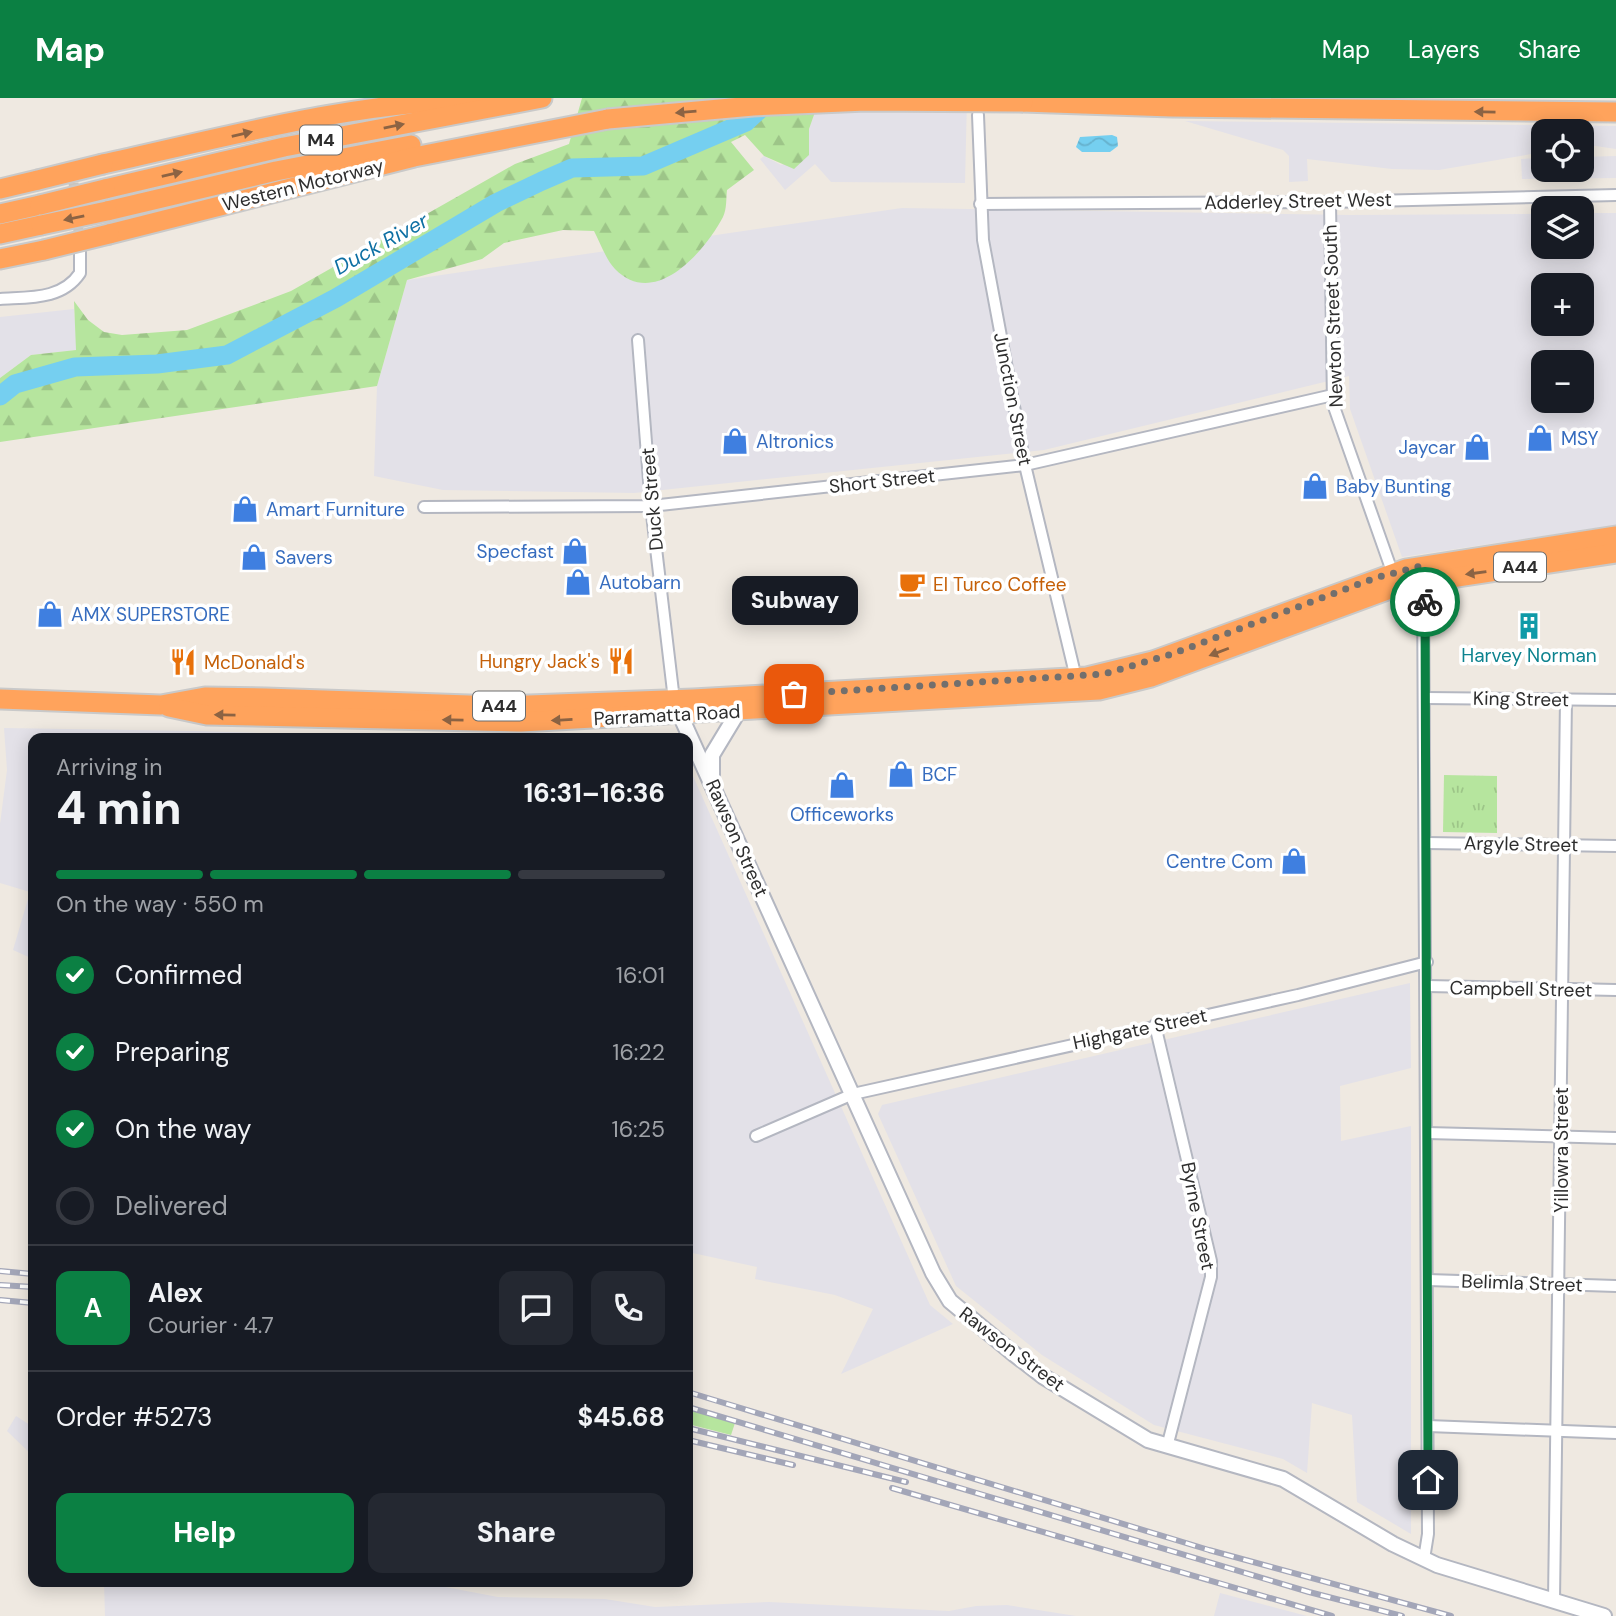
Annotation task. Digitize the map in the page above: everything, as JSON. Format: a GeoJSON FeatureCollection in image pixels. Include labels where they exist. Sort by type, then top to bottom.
{"type":"FeatureCollection","features":[{"type":"Feature","properties":{"kind":"highway","name":"M4"},"geometry":{"type":"LineString","coordinates":[[0,189],[103,164],[374,108],[458,99],[540,98]]}},
{"type":"Feature","properties":{"kind":"highway","name":"Western Motorway"},"geometry":{"type":"LineString","coordinates":[[0,214],[284,147],[540,98]]}},
{"type":"Feature","properties":{"kind":"highway","name":"Western Motorway"},"geometry":{"type":"LineString","coordinates":[[0,234],[276,171],[512,132],[608,119],[753,106],[866,101],[1023,102],[1172,107],[1616,112]]}},
{"type":"Feature","properties":{"kind":"highway","name":"Western Motorway"},"geometry":{"type":"LineString","coordinates":[[0,259],[512,132]]}},
{"type":"Feature","properties":{"kind":"highway","name":"Parramatta Road"},"geometry":{"type":"LineString","coordinates":[[676,707],[1104,674],[1395,580],[1616,536]]}},
{"type":"Feature","properties":{"kind":"highway","name":"Parramatta Road"},"geometry":{"type":"LineString","coordinates":[[1422,574],[1616,553]]}},
{"type":"Feature","properties":{"kind":"highway","name":"Parramatta Road"},"geometry":{"type":"LineString","coordinates":[[5,700],[161,705],[205,697],[498,706],[676,707],[737,712],[1099,690],[1152,677],[1395,580]]}},
{"type":"Feature","properties":{"kind":"main road","name":"Rawson Street"},"geometry":{"type":"LineString","coordinates":[[676,707],[688,733]]}},
{"type":"Feature","properties":{"kind":"main road"},"geometry":{"type":"LineString","coordinates":[[712,782],[712,755],[737,712]]}},
{"type":"Feature","properties":{"kind":"main road","name":"Rawson Street"},"geometry":{"type":"LineString","coordinates":[[693,742],[933,1273],[950,1301],[1044,1377],[1148,1440],[1283,1479],[1424,1559],[1604,1616]]}},
{"type":"Feature","properties":{"kind":"street","name":"Junction Street"},"geometry":{"type":"LineString","coordinates":[[978,115],[983,240],[1025,465],[1076,678]]}},
{"type":"Feature","properties":{"kind":"street","name":"Adderley Street West"},"geometry":{"type":"LineString","coordinates":[[980,204],[1329,202],[1616,195]]}},
{"type":"Feature","properties":{"kind":"street","name":"Newton Street South"},"geometry":{"type":"LineString","coordinates":[[1329,202],[1335,415],[1395,580]]}},
{"type":"Feature","properties":{"kind":"street"},"geometry":{"type":"LineString","coordinates":[[0,299],[52,295],[68,286],[80,273],[80,252]]}},
{"type":"Feature","properties":{"kind":"street","name":"Duck Street"},"geometry":{"type":"LineString","coordinates":[[638,340],[651,506],[676,707]]}},
{"type":"Feature","properties":{"kind":"street","name":"Short Street"},"geometry":{"type":"LineString","coordinates":[[424,507],[651,506],[1025,465],[1333,395]]}},
{"type":"Feature","properties":{"kind":"street"},"geometry":{"type":"LineString","coordinates":[[1422,574],[1426,698],[1428,1280],[1428,1534],[1424,1559]]}},
{"type":"Feature","properties":{"kind":"street","name":"King Street"},"geometry":{"type":"LineString","coordinates":[[1426,698],[1616,700]]}},
{"type":"Feature","properties":{"kind":"street","name":"Yillowra Street"},"geometry":{"type":"LineString","coordinates":[[1554,1600],[1559,1433],[1566,699]]}},
{"type":"Feature","properties":{"kind":"street","name":"Argyle Street"},"geometry":{"type":"LineString","coordinates":[[1426,843],[1616,846]]}},
{"type":"Feature","properties":{"kind":"street","name":"Highgate Street"},"geometry":{"type":"LineString","coordinates":[[756,1136],[853,1094],[1298,995],[1427,962]]}},
{"type":"Feature","properties":{"kind":"street","name":"Campbell Street"},"geometry":{"type":"LineString","coordinates":[[1427,986],[1616,990]]}},
{"type":"Feature","properties":{"kind":"street","name":"Byrne Street"},"geometry":{"type":"LineString","coordinates":[[1155,1025],[1211,1261],[1211,1277],[1167,1447]]}},
{"type":"Feature","properties":{"kind":"street"},"geometry":{"type":"LineString","coordinates":[[1427,1133],[1616,1138]]}},
{"type":"Feature","properties":{"kind":"street","name":"Belimla Street"},"geometry":{"type":"LineString","coordinates":[[1428,1280],[1616,1286]]}},
{"type":"Feature","properties":{"kind":"street"},"geometry":{"type":"LineString","coordinates":[[1428,1426],[1559,1433],[1616,1433]]}},
{"type":"Feature","properties":{"kind":"shaded area"},"geometry":{"type":"Polygon","coordinates":[[[820,98],[967,98],[965,183],[831,182],[815,164],[785,190],[760,159],[764,156],[781,165],[809,155],[809,129],[820,98]]]}},
{"type":"Feature","properties":{"kind":"shaded area"},"geometry":{"type":"Polygon","coordinates":[[[1185,121],[1531,125],[1531,154],[1439,170],[1392,169],[1307,159],[1308,181],[1289,182],[1289,156],[1283,150],[1185,121]]]}},
{"type":"Feature","properties":{"kind":"shaded area"},"geometry":{"type":"Polygon","coordinates":[[[1594,126],[1616,126],[1616,149],[1594,146],[1594,126]]]}},
{"type":"Feature","properties":{"kind":"shaded area"},"geometry":{"type":"Polygon","coordinates":[[[1616,156],[1616,178],[1594,178],[1594,157],[1616,156]]]}},
{"type":"Feature","properties":{"kind":"shaded area"},"geometry":{"type":"Polygon","coordinates":[[[1521,159],[1531,159],[1531,179],[1522,179],[1521,159]]]}},
{"type":"Feature","properties":{"kind":"shaded area"},"geometry":{"type":"Polygon","coordinates":[[[902,208],[1350,215],[1531,214],[1531,259],[1594,259],[1594,213],[1616,213],[1616,525],[1402,557],[1350,409],[1349,376],[1044,450],[634,493],[443,490],[374,476],[377,386],[407,280],[902,208]]]}},
{"type":"Feature","properties":{"kind":"shaded area"},"geometry":{"type":"Polygon","coordinates":[[[74,309],[77,350],[31,355],[0,378],[0,317],[74,309]]]}},
{"type":"Feature","properties":{"kind":"shaded area"},"geometry":{"type":"Polygon","coordinates":[[[4,728],[260,733],[28,733],[28,891],[0,883],[0,824],[7,770],[4,728]]]}},
{"type":"Feature","properties":{"kind":"shaded area"},"geometry":{"type":"Polygon","coordinates":[[[693,776],[930,1305],[953,1324],[841,1374],[873,1309],[835,1295],[755,1279],[757,1267],[693,1253],[693,776]]]}},
{"type":"Feature","properties":{"kind":"shaded area"},"geometry":{"type":"Polygon","coordinates":[[[28,899],[28,957],[13,950],[28,899]]]}},
{"type":"Feature","properties":{"kind":"shaded area"},"geometry":{"type":"Polygon","coordinates":[[[1410,983],[1411,1068],[1340,1086],[1341,1141],[1411,1126],[1411,1534],[1357,1502],[1352,1415],[1312,1403],[1307,1473],[1283,1459],[1154,1425],[1042,1355],[956,1286],[878,1114],[882,1105],[1410,983]]]}},
{"type":"Feature","properties":{"kind":"shaded area"},"geometry":{"type":"Polygon","coordinates":[[[16,1416],[28,1424],[28,1451],[7,1431],[16,1416]]]}},
{"type":"Feature","properties":{"kind":"shaded area"},"geometry":{"type":"Polygon","coordinates":[[[104,1587],[445,1587],[498,1597],[605,1599],[655,1607],[769,1602],[949,1611],[976,1606],[1007,1605],[1076,1616],[105,1616],[104,1587]]]}},
{"type":"Feature","properties":{"kind":"shaded area"},"geometry":{"type":"Polygon","coordinates":[[[1220,1593],[1307,1616],[1214,1616],[1220,1593]]]}},
{"type":"Feature","properties":{"kind":"green space"},"geometry":{"type":"Polygon","coordinates":[[[582,98],[820,98],[809,129],[809,155],[794,169],[764,156],[745,135],[731,142],[754,170],[727,190],[723,217],[704,245],[677,271],[662,280],[646,283],[630,280],[612,265],[594,231],[563,230],[504,243],[482,259],[407,280],[377,386],[0,442],[0,378],[31,355],[76,350],[74,301],[88,320],[104,332],[122,335],[187,330],[291,291],[515,164],[569,144],[582,98]]]}},
{"type":"Feature","properties":{"kind":"green space"},"geometry":{"type":"Polygon","coordinates":[[[1444,775],[1497,776],[1497,833],[1443,832],[1444,775]]]}},
{"type":"Feature","properties":{"kind":"green space"},"geometry":{"type":"Polygon","coordinates":[[[693,1410],[735,1423],[731,1435],[693,1425],[693,1410]]]}},
{"type":"Feature","properties":{"kind":"water"},"geometry":{"type":"Polygon","coordinates":[[[1080,137],[1117,137],[1118,146],[1110,152],[1082,152],[1076,147],[1080,137]]]}},
{"type":"Feature","properties":{"kind":"waterway","name":"Duck River"},"geometry":{"type":"LineString","coordinates":[[0,396],[15,384],[75,367],[157,364],[227,355],[336,298],[496,203],[542,181],[572,168],[643,166],[746,122],[772,98]]}},
{"type":"Feature","properties":{"kind":"tunnel"},"geometry":{"type":"LineString","coordinates":[[72,168],[80,246]]}},
{"type":"Feature","properties":{"kind":"railway"},"geometry":{"type":"LineString","coordinates":[[0,1271],[28,1274]]}},
{"type":"Feature","properties":{"kind":"railway"},"geometry":{"type":"LineString","coordinates":[[0,1285],[28,1287]]}},
{"type":"Feature","properties":{"kind":"railway"},"geometry":{"type":"LineString","coordinates":[[0,1300],[28,1303]]}},
{"type":"Feature","properties":{"kind":"railway"},"geometry":{"type":"LineString","coordinates":[[693,1394],[1209,1550],[1451,1616]]}},
{"type":"Feature","properties":{"kind":"railway"},"geometry":{"type":"LineString","coordinates":[[693,1408],[1309,1592],[1402,1616]]}},
{"type":"Feature","properties":{"kind":"railway"},"geometry":{"type":"LineString","coordinates":[[693,1429],[906,1482]]}},
{"type":"Feature","properties":{"kind":"railway"},"geometry":{"type":"LineString","coordinates":[[693,1441],[793,1465]]}},
{"type":"Feature","properties":{"kind":"railway"},"geometry":{"type":"LineString","coordinates":[[892,1488],[1332,1616]]}},
{"type":"Feature","properties":{"kind":"way so far"},"geometry":{"type":"LineString","coordinates":[[794,694],[1076,678],[1104,674],[1172,654],[1375,578],[1421,566],[1425,602]]}},
{"type":"Feature","properties":{"kind":"place","name":"MSY"},"geometry":{"type":"Point","coordinates":[1540,438]}},
{"type":"Feature","properties":{"kind":"place","name":"Altronics"},"geometry":{"type":"Point","coordinates":[735,441]}},
{"type":"Feature","properties":{"kind":"place","name":"Jaycar"},"geometry":{"type":"Point","coordinates":[1477,447]}},
{"type":"Feature","properties":{"kind":"place","name":"Baby Bunting"},"geometry":{"type":"Point","coordinates":[1315,486]}},
{"type":"Feature","properties":{"kind":"place","name":"Amart Furniture"},"geometry":{"type":"Point","coordinates":[245,509]}},
{"type":"Feature","properties":{"kind":"place","name":"Specfast"},"geometry":{"type":"Point","coordinates":[575,551]}},
{"type":"Feature","properties":{"kind":"place","name":"Savers"},"geometry":{"type":"Point","coordinates":[254,557]}},
{"type":"Feature","properties":{"kind":"place","name":"Autobarn"},"geometry":{"type":"Point","coordinates":[578,582]}},
{"type":"Feature","properties":{"kind":"place","name":"El Turco Coffee"},"geometry":{"type":"Point","coordinates":[912,584]}},
{"type":"Feature","properties":{"kind":"place","name":"AMX SUPERSTORE"},"geometry":{"type":"Point","coordinates":[50,614]}},
{"type":"Feature","properties":{"kind":"place","name":"Harvey Norman"},"geometry":{"type":"Point","coordinates":[1529,626]}},
{"type":"Feature","properties":{"kind":"place","name":"Hungry Jack's"},"geometry":{"type":"Point","coordinates":[621,661]}},
{"type":"Feature","properties":{"kind":"place","name":"McDonald's"},"geometry":{"type":"Point","coordinates":[183,662]}},
{"type":"Feature","properties":{"kind":"place","name":"Subway"},"geometry":{"type":"Point","coordinates":[794,694]}},
{"type":"Feature","properties":{"kind":"place","name":"BCF"},"geometry":{"type":"Point","coordinates":[901,774]}},
{"type":"Feature","properties":{"kind":"place","name":"Officeworks"},"geometry":{"type":"Point","coordinates":[842,785]}},
{"type":"Feature","properties":{"kind":"place","name":"Centre Com"},"geometry":{"type":"Point","coordinates":[1294,861]}},
{"type":"Feature","properties":{"kind":"route"},"geometry":{"type":"LineString","coordinates":[[1425,602],[1428,1480]]}}]}
